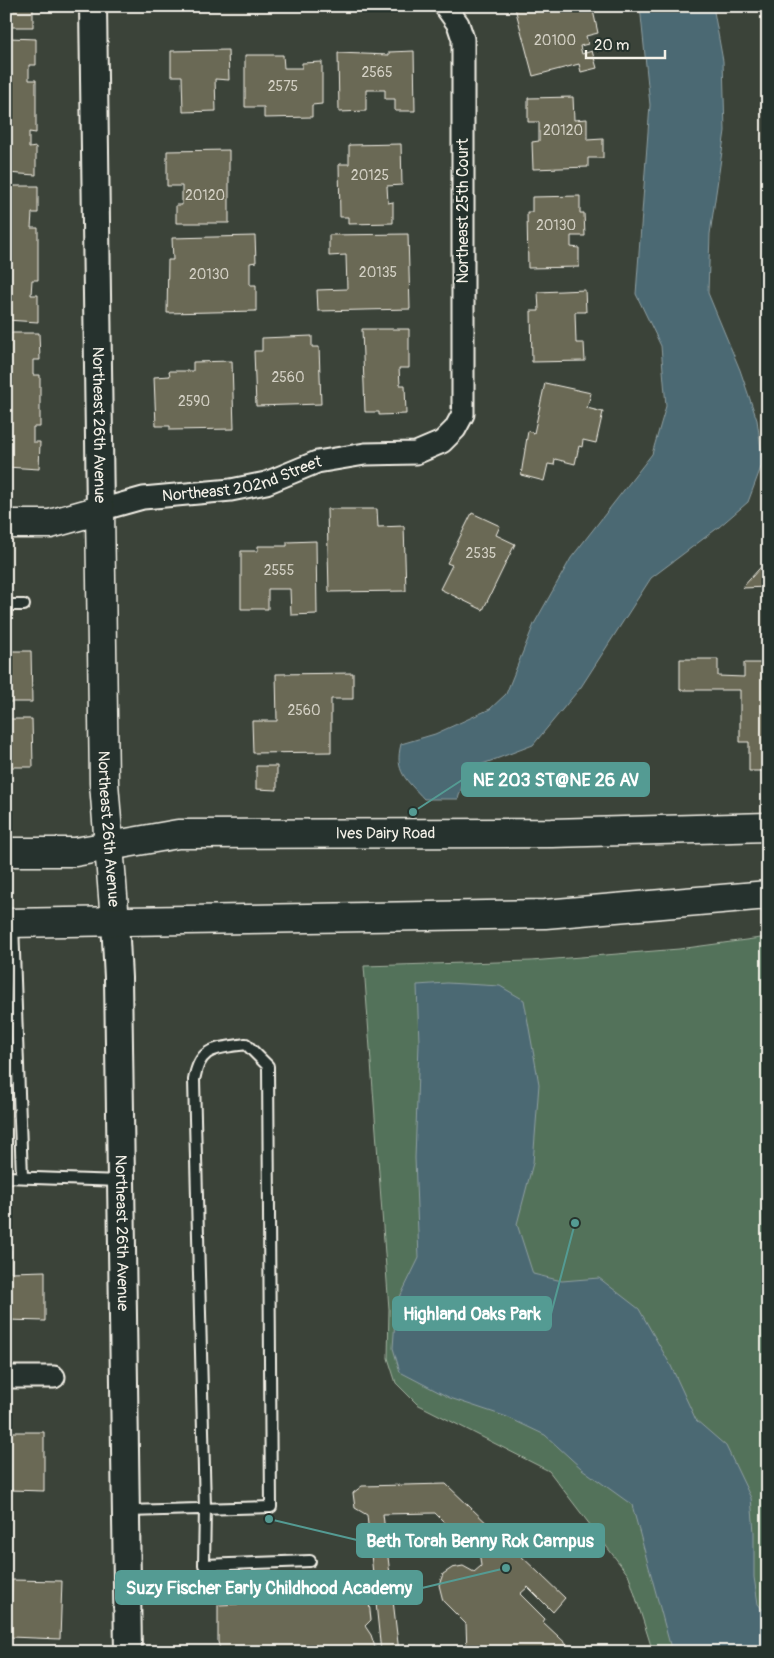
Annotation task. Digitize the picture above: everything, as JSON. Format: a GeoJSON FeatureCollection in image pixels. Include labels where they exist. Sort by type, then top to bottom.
{"type":"FeatureCollection","features":[{"type":"Feature","properties":{"kind":"main road","name":"Northeast 202nd Street"},"geometry":{"type":"LineString","coordinates":[[6,524],[50,524],[100,510]]}},
{"type":"Feature","properties":{"kind":"main road","name":"Northeast 26th Avenue"},"geometry":{"type":"LineString","coordinates":[[100,510],[104,783],[115,921]]}},
{"type":"Feature","properties":{"kind":"main road","name":"Ives Dairy Road"},"geometry":{"type":"LineString","coordinates":[[6,852],[75,852],[178,834],[543,833],[768,827]]}},
{"type":"Feature","properties":{"kind":"main road"},"geometry":{"type":"LineString","coordinates":[[10,923],[545,914],[768,895]]}},
{"type":"Feature","properties":{"kind":"street","name":"Northeast 26th Avenue"},"geometry":{"type":"LineString","coordinates":[[93,6],[100,510]]}},
{"type":"Feature","properties":{"kind":"street","name":"Northeast 25th Court"},"geometry":{"type":"LineString","coordinates":[[447,9],[458,24],[463,39],[463,414]]}},
{"type":"Feature","properties":{"kind":"street","name":"Northeast 202nd Street"},"geometry":{"type":"LineString","coordinates":[[100,510],[143,498],[231,490],[266,483],[317,462],[365,454],[416,453],[442,442],[455,429],[463,414]]}},
{"type":"Feature","properties":{"kind":"street","name":"Northeast 26th Avenue"},"geometry":{"type":"LineString","coordinates":[[115,921],[118,978],[128,1652]]}},
{"type":"Feature","properties":{"kind":"street"},"geometry":{"type":"LineString","coordinates":[[6,1377],[54,1377]]}},
{"type":"Feature","properties":{"kind":"lane"},"geometry":{"type":"LineString","coordinates":[[6,605],[24,605]]}},
{"type":"Feature","properties":{"kind":"lane"},"geometry":{"type":"LineString","coordinates":[[10,923],[22,1177]]}},
{"type":"Feature","properties":{"kind":"lane"},"geometry":{"type":"LineString","coordinates":[[126,1511],[205,1508],[271,1507],[268,1066],[246,1044],[212,1049],[197,1062],[194,1080],[205,1508],[204,1565],[310,1561]]}},
{"type":"Feature","properties":{"kind":"lane"},"geometry":{"type":"LineString","coordinates":[[6,1177],[121,1181]]}},
{"type":"Feature","properties":{"kind":"green space"},"geometry":{"type":"Polygon","coordinates":[[[768,937],[768,1652],[653,1652],[629,1576],[549,1471],[417,1404],[396,1383],[388,1358],[389,1309],[364,966],[531,961],[679,949],[768,937]]]}},
{"type":"Feature","properties":{"kind":"water"},"geometry":{"type":"Polygon","coordinates":[[[640,6],[713,6],[723,61],[725,131],[710,234],[708,293],[740,370],[757,420],[763,462],[748,502],[719,527],[651,578],[581,687],[533,745],[467,770],[458,799],[424,799],[407,780],[400,768],[399,754],[401,744],[435,734],[490,709],[506,694],[534,624],[571,558],[652,454],[666,406],[661,346],[636,294],[650,105],[640,6]]]}},
{"type":"Feature","properties":{"kind":"water"},"geometry":{"type":"Polygon","coordinates":[[[447,983],[500,986],[524,1000],[539,1084],[533,1163],[517,1224],[533,1274],[562,1281],[599,1278],[639,1309],[671,1366],[696,1420],[726,1446],[751,1498],[754,1532],[754,1577],[758,1604],[768,1616],[768,1652],[672,1652],[632,1505],[582,1469],[545,1435],[507,1417],[450,1398],[400,1372],[393,1348],[396,1305],[419,1258],[415,1158],[419,1043],[417,985],[447,983]]]}},
{"type":"Feature","properties":{"kind":"building"},"geometry":{"type":"Polygon","coordinates":[[[6,6],[33,6],[33,27],[6,27],[6,6]]]}},
{"type":"Feature","properties":{"kind":"building"},"geometry":{"type":"Polygon","coordinates":[[[520,6],[578,6],[579,8],[592,6],[598,33],[586,36],[588,44],[580,46],[582,54],[592,51],[597,68],[581,72],[579,64],[533,76],[515,8],[520,6]]]}},
{"type":"Feature","properties":{"kind":"building"},"geometry":{"type":"Polygon","coordinates":[[[9,38],[36,39],[36,65],[29,65],[29,80],[36,80],[36,133],[29,132],[29,148],[36,147],[36,175],[6,173],[6,40],[9,38]]]}},
{"type":"Feature","properties":{"kind":"building"},"geometry":{"type":"Polygon","coordinates":[[[228,50],[229,80],[215,79],[216,111],[183,112],[182,76],[171,76],[171,51],[228,50]]]}},
{"type":"Feature","properties":{"kind":"building"},"geometry":{"type":"Polygon","coordinates":[[[414,51],[415,111],[395,111],[395,99],[385,99],[385,90],[366,90],[366,111],[339,112],[338,53],[389,55],[389,52],[414,51]]]}},
{"type":"Feature","properties":{"kind":"building"},"geometry":{"type":"Polygon","coordinates":[[[245,55],[283,55],[284,68],[302,68],[302,63],[322,62],[322,104],[312,105],[312,117],[264,118],[264,107],[245,107],[245,55]]]}},
{"type":"Feature","properties":{"kind":"building"},"geometry":{"type":"Polygon","coordinates":[[[573,97],[574,120],[587,119],[587,140],[603,139],[603,158],[588,158],[588,167],[533,169],[532,142],[539,141],[539,122],[528,122],[528,98],[573,97]]]}},
{"type":"Feature","properties":{"kind":"building"},"geometry":{"type":"Polygon","coordinates":[[[401,144],[402,185],[387,186],[388,203],[393,202],[393,223],[348,224],[348,217],[340,217],[339,164],[349,164],[349,145],[401,144]]]}},
{"type":"Feature","properties":{"kind":"building"},"geometry":{"type":"Polygon","coordinates":[[[229,150],[229,223],[176,223],[176,205],[182,205],[182,186],[167,186],[167,151],[229,150]]]}},
{"type":"Feature","properties":{"kind":"building"},"geometry":{"type":"Polygon","coordinates":[[[38,186],[38,213],[32,213],[31,228],[38,228],[38,280],[32,280],[31,295],[38,295],[38,322],[6,320],[6,187],[38,186]]]}},
{"type":"Feature","properties":{"kind":"building"},"geometry":{"type":"Polygon","coordinates":[[[580,196],[580,213],[584,213],[585,236],[571,236],[571,247],[579,248],[579,267],[528,268],[527,212],[532,212],[532,197],[580,196]]]}},
{"type":"Feature","properties":{"kind":"building"},"geometry":{"type":"Polygon","coordinates":[[[408,234],[410,309],[318,311],[317,290],[347,289],[346,255],[329,256],[329,235],[408,234]]]}},
{"type":"Feature","properties":{"kind":"building"},"geometry":{"type":"Polygon","coordinates":[[[255,236],[256,262],[250,263],[250,285],[256,285],[256,311],[167,313],[168,260],[173,260],[172,238],[255,236]]]}},
{"type":"Feature","properties":{"kind":"building"},"geometry":{"type":"Polygon","coordinates":[[[585,290],[586,312],[575,312],[576,343],[584,343],[585,361],[532,362],[531,311],[539,311],[538,292],[585,290]]]}},
{"type":"Feature","properties":{"kind":"building"},"geometry":{"type":"Polygon","coordinates":[[[362,329],[409,329],[409,368],[399,368],[400,385],[405,385],[406,414],[379,415],[379,412],[365,412],[362,329]]]}},
{"type":"Feature","properties":{"kind":"building"},"geometry":{"type":"Polygon","coordinates":[[[39,333],[40,360],[33,360],[33,375],[40,375],[40,427],[33,427],[33,442],[40,442],[39,469],[6,467],[6,334],[39,333]]]}},
{"type":"Feature","properties":{"kind":"building"},"geometry":{"type":"Polygon","coordinates":[[[312,336],[312,347],[319,347],[321,404],[256,406],[254,351],[262,351],[262,338],[312,336]]]}},
{"type":"Feature","properties":{"kind":"building"},"geometry":{"type":"Polygon","coordinates":[[[232,361],[234,429],[170,430],[170,426],[156,426],[154,377],[170,376],[169,371],[193,371],[193,362],[232,361]]]}},
{"type":"Feature","properties":{"kind":"building"},"geometry":{"type":"Polygon","coordinates":[[[545,383],[591,393],[587,408],[603,412],[596,443],[583,440],[582,447],[579,446],[575,464],[555,459],[554,465],[548,464],[544,481],[521,475],[528,431],[534,433],[545,383]]]}},
{"type":"Feature","properties":{"kind":"building"},"geometry":{"type":"Polygon","coordinates":[[[327,509],[377,509],[378,527],[404,526],[406,591],[329,592],[327,509]]]}},
{"type":"Feature","properties":{"kind":"building"},"geometry":{"type":"Polygon","coordinates":[[[472,513],[500,526],[496,535],[515,544],[483,610],[440,589],[452,565],[447,563],[472,513]]]}},
{"type":"Feature","properties":{"kind":"building"},"geometry":{"type":"Polygon","coordinates":[[[316,541],[317,614],[291,615],[290,589],[268,589],[268,609],[241,609],[241,551],[258,551],[258,546],[287,546],[287,542],[316,541]]]}},
{"type":"Feature","properties":{"kind":"building"},"geometry":{"type":"Polygon","coordinates":[[[767,560],[768,587],[742,588],[767,560]]]}},
{"type":"Feature","properties":{"kind":"building"},"geometry":{"type":"Polygon","coordinates":[[[6,651],[31,651],[32,702],[6,702],[6,651]]]}},
{"type":"Feature","properties":{"kind":"building"},"geometry":{"type":"Polygon","coordinates":[[[680,659],[718,659],[718,676],[744,677],[744,663],[768,663],[768,771],[749,771],[749,742],[740,742],[740,690],[680,690],[680,659]]]}},
{"type":"Feature","properties":{"kind":"building"},"geometry":{"type":"Polygon","coordinates":[[[353,673],[353,699],[331,699],[331,752],[253,753],[252,721],[277,721],[276,674],[353,673]]]}},
{"type":"Feature","properties":{"kind":"building"},"geometry":{"type":"Polygon","coordinates":[[[6,719],[32,719],[33,767],[6,767],[6,719]]]}},
{"type":"Feature","properties":{"kind":"building"},"geometry":{"type":"Polygon","coordinates":[[[256,766],[277,766],[277,790],[256,789],[256,766]]]}},
{"type":"Feature","properties":{"kind":"building"},"geometry":{"type":"Polygon","coordinates":[[[6,1250],[11,1250],[11,1272],[45,1271],[45,1321],[6,1320],[6,1250]]]}},
{"type":"Feature","properties":{"kind":"building"},"geometry":{"type":"Polygon","coordinates":[[[7,1432],[44,1432],[44,1491],[10,1490],[10,1463],[6,1463],[7,1432]]]}},
{"type":"Feature","properties":{"kind":"building"},"geometry":{"type":"Polygon","coordinates":[[[446,1484],[565,1598],[553,1612],[528,1587],[520,1594],[545,1619],[543,1622],[575,1652],[467,1652],[466,1624],[443,1601],[439,1585],[443,1574],[452,1568],[463,1566],[474,1572],[481,1566],[480,1558],[435,1513],[383,1514],[399,1652],[381,1652],[367,1515],[355,1508],[353,1493],[362,1486],[446,1484]]]}},
{"type":"Feature","properties":{"kind":"building"},"geometry":{"type":"Polygon","coordinates":[[[12,1580],[62,1581],[60,1639],[10,1637],[12,1580]]]}},
{"type":"Feature","properties":{"kind":"building"},"geometry":{"type":"Polygon","coordinates":[[[338,1592],[368,1592],[371,1620],[365,1626],[371,1635],[375,1647],[366,1652],[270,1652],[267,1648],[261,1652],[214,1652],[220,1649],[218,1642],[218,1605],[329,1600],[338,1592]]]}},
{"type":"Feature","properties":{"kind":"place","name":"NE 203 ST@NE 26 AV"},"geometry":{"type":"Point","coordinates":[413,812]}},
{"type":"Feature","properties":{"kind":"place","name":"Highland Oaks Park"},"geometry":{"type":"Point","coordinates":[575,1223]}},
{"type":"Feature","properties":{"kind":"place","name":"Beth Torah Benny Rok Campus"},"geometry":{"type":"Point","coordinates":[269,1519]}},
{"type":"Feature","properties":{"kind":"place","name":"Suzy Fischer Early Childhood Academy"},"geometry":{"type":"Point","coordinates":[506,1568]}}]}
